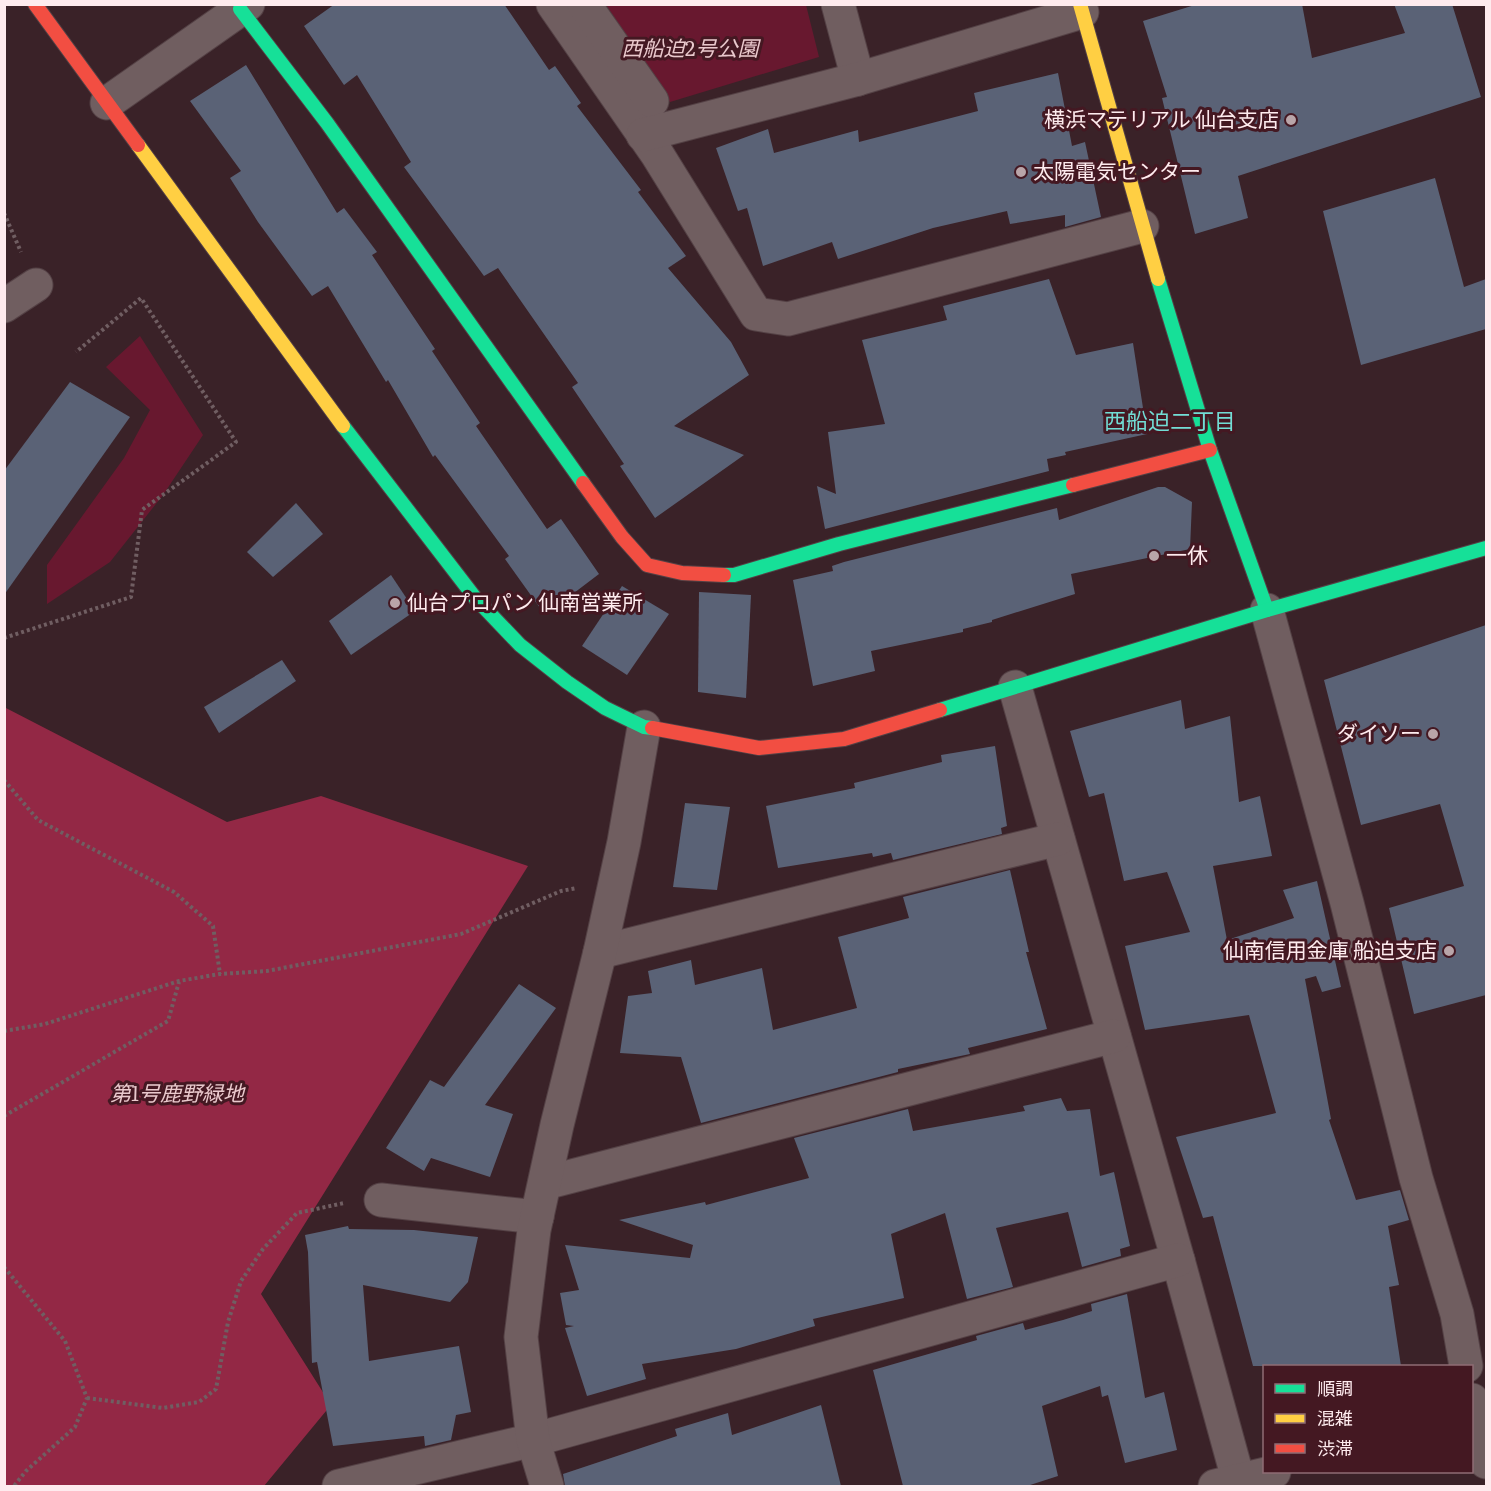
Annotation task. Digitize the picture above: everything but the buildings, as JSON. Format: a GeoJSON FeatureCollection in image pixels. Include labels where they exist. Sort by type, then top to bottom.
{"type":"FeatureCollection","features":[{"type":"Feature","properties":{"kind":"street"},"geometry":{"type":"LineString","coordinates":[[35,4],[351,437],[476,599],[520,645],[567,682],[605,708],[644,727],[759,748],[844,739],[1267,610],[1486,548]]}},
{"type":"Feature","properties":{"kind":"street"},"geometry":{"type":"LineString","coordinates":[[553,4],[644,135],[756,314],[788,319],[1142,226]]}},
{"type":"Feature","properties":{"kind":"street"},"geometry":{"type":"LineString","coordinates":[[584,4],[652,101]]}},
{"type":"Feature","properties":{"kind":"street"},"geometry":{"type":"LineString","coordinates":[[838,4],[858,79]]}},
{"type":"Feature","properties":{"kind":"street"},"geometry":{"type":"LineString","coordinates":[[107,103],[244,7],[622,537],[647,565],[682,573],[734,575],[839,544],[1210,450]]}},
{"type":"Feature","properties":{"kind":"street"},"geometry":{"type":"LineString","coordinates":[[644,135],[858,79],[1081,8],[1142,226],[1210,450],[1267,610],[1347,903],[1416,1178],[1457,1314],[1466,1365]]}},
{"type":"Feature","properties":{"kind":"street"},"geometry":{"type":"LineString","coordinates":[[4,306],[36,285]]}},
{"type":"Feature","properties":{"kind":"street"},"geometry":{"type":"LineString","coordinates":[[1015,687],[1178,1260],[1231,1485],[1271,1473]]}},
{"type":"Feature","properties":{"kind":"street"},"geometry":{"type":"LineString","coordinates":[[547,1486],[533,1440],[521,1337],[537,1217],[616,880],[644,727]]}},
{"type":"Feature","properties":{"kind":"street"},"geometry":{"type":"LineString","coordinates":[[600,952],[1058,839]]}},
{"type":"Feature","properties":{"kind":"street"},"geometry":{"type":"LineString","coordinates":[[545,1183],[1114,1036]]}},
{"type":"Feature","properties":{"kind":"street"},"geometry":{"type":"LineString","coordinates":[[381,1200],[537,1217]]}},
{"type":"Feature","properties":{"kind":"street"},"geometry":{"type":"LineString","coordinates":[[339,1486],[533,1440],[1178,1260]]}},
{"type":"Feature","properties":{"kind":"street"},"geometry":{"type":"LineString","coordinates":[[1473,1416],[1486,1462]]}},
{"type":"Feature","properties":{"kind":"path"},"geometry":{"type":"LineString","coordinates":[[4,638],[131,597],[142,510],[236,442],[141,298],[76,352]]}},
{"type":"Feature","properties":{"kind":"path"},"geometry":{"type":"LineString","coordinates":[[4,780],[38,820],[174,892],[213,926],[220,974]]}},
{"type":"Feature","properties":{"kind":"path"},"geometry":{"type":"LineString","coordinates":[[4,1031],[45,1024],[179,981],[220,974],[267,971],[461,934],[561,891],[616,880]]}},
{"type":"Feature","properties":{"kind":"path"},"geometry":{"type":"LineString","coordinates":[[4,1116],[168,1021],[179,981]]}},
{"type":"Feature","properties":{"kind":"path"},"geometry":{"type":"LineString","coordinates":[[87,1398],[164,1408],[199,1402],[216,1389],[228,1322],[241,1281],[263,1250],[297,1214],[349,1202],[381,1200]]}},
{"type":"Feature","properties":{"kind":"path"},"geometry":{"type":"LineString","coordinates":[[4,1267],[64,1341],[87,1398],[75,1427],[26,1471],[14,1486]]}},
{"type":"Feature","properties":{"kind":"green space","name":"西船迫2号公園"},"geometry":{"type":"Polygon","coordinates":[[[606,5],[806,5],[819,57],[670,102],[606,5]]]}},
{"type":"Feature","properties":{"kind":"green space"},"geometry":{"type":"Polygon","coordinates":[[[140,336],[203,435],[163,495],[110,562],[47,604],[47,565],[124,458],[150,410],[106,367],[140,336]]]}},
{"type":"Feature","properties":{"kind":"green space","name":"第1号鹿野緑地"},"geometry":{"type":"Polygon","coordinates":[[[4,707],[227,822],[321,796],[528,866],[261,1294],[331,1405],[264,1486],[5,1486],[4,707]]]}},
{"type":"Feature","properties":{"kind":"traffic: fast"},"geometry":{"type":"LineString","coordinates":[[240,9],[327,123],[583,483]]}},
{"type":"Feature","properties":{"kind":"traffic: fast"},"geometry":{"type":"LineString","coordinates":[[1158,279],[1210,450],[1267,610]]}},
{"type":"Feature","properties":{"kind":"traffic: fast"},"geometry":{"type":"LineString","coordinates":[[343,426],[476,599],[520,645],[605,708],[644,727],[652,728]]}},
{"type":"Feature","properties":{"kind":"traffic: fast"},"geometry":{"type":"LineString","coordinates":[[724,575],[734,575],[839,544],[1073,485]]}},
{"type":"Feature","properties":{"kind":"traffic: fast"},"geometry":{"type":"LineString","coordinates":[[940,710],[1267,610],[1486,548]]}},
{"type":"Feature","properties":{"kind":"traffic: slow"},"geometry":{"type":"LineString","coordinates":[[1080,4],[1158,279]]}},
{"type":"Feature","properties":{"kind":"traffic: slow"},"geometry":{"type":"LineString","coordinates":[[138,145],[343,426]]}},
{"type":"Feature","properties":{"kind":"traffic: jam"},"geometry":{"type":"LineString","coordinates":[[35,4],[138,145]]}},
{"type":"Feature","properties":{"kind":"traffic: jam"},"geometry":{"type":"LineString","coordinates":[[1073,485],[1210,450]]}},
{"type":"Feature","properties":{"kind":"traffic: jam"},"geometry":{"type":"LineString","coordinates":[[583,483],[622,537],[647,565],[682,573],[724,575]]}},
{"type":"Feature","properties":{"kind":"traffic: jam"},"geometry":{"type":"LineString","coordinates":[[652,728],[759,748],[844,739],[940,710]]}},
{"type":"Feature","properties":{"kind":"place","name":"横浜マテリアル 仙台支店"},"geometry":{"type":"Point","coordinates":[1291,120]}},
{"type":"Feature","properties":{"kind":"place","name":"太陽電気センター"},"geometry":{"type":"Point","coordinates":[1021,172]}},
{"type":"Feature","properties":{"kind":"place","name":"一休"},"geometry":{"type":"Point","coordinates":[1154,556]}},
{"type":"Feature","properties":{"kind":"place","name":"仙台プロパン 仙南営業所"},"geometry":{"type":"Point","coordinates":[395,603]}},
{"type":"Feature","properties":{"kind":"place","name":"ダイソー"},"geometry":{"type":"Point","coordinates":[1433,734]}},
{"type":"Feature","properties":{"kind":"place","name":"仙南信用金庫 船迫支店"},"geometry":{"type":"Point","coordinates":[1449,951]}},
{"type":"Feature","properties":{"kind":"district","name":"西船迫二丁目"},"geometry":{"type":"Point","coordinates":[1170,421]}}]}
